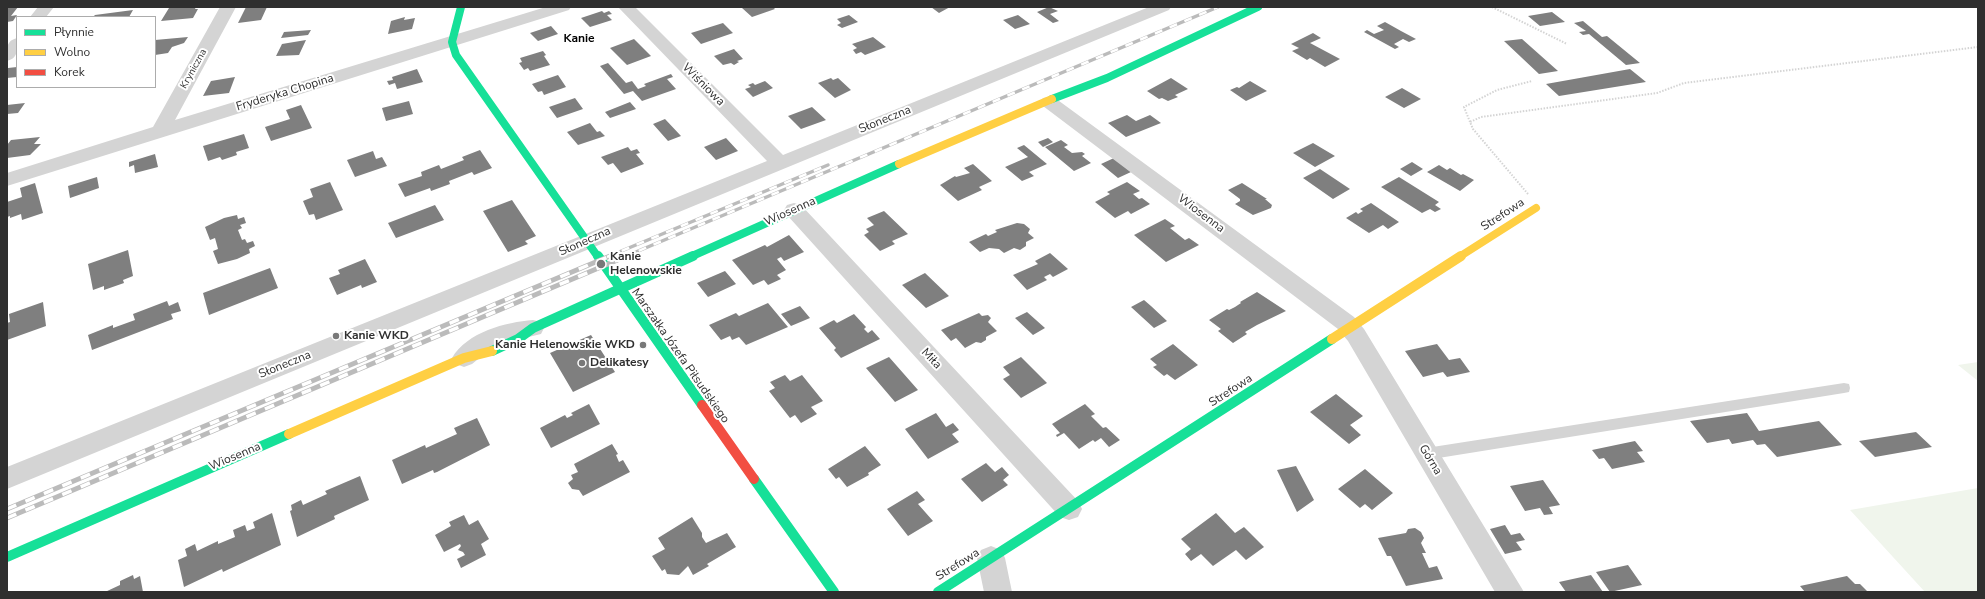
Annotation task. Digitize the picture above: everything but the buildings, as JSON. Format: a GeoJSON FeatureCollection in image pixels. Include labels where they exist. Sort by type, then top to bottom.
{"type":"FeatureCollection","features":[{"type":"Feature","properties":{"kind":"street"},"geometry":{"type":"LineString","coordinates":[[39,16],[46,7]]}},
{"type":"Feature","properties":{"kind":"street","name":"Kryniczna"},"geometry":{"type":"LineString","coordinates":[[160,131],[228,7]]}},
{"type":"Feature","properties":{"kind":"street"},"geometry":{"type":"LineString","coordinates":[[452,42],[461,7]]}},
{"type":"Feature","properties":{"kind":"street","name":"Fryderyka Chopina"},"geometry":{"type":"LineString","coordinates":[[7,180],[160,131],[563,7]]}},
{"type":"Feature","properties":{"kind":"street","name":"Wiśniowa"},"geometry":{"type":"LineString","coordinates":[[626,7],[780,163]]}},
{"type":"Feature","properties":{"kind":"street","name":"Słoneczna"},"geometry":{"type":"LineString","coordinates":[[7,478],[1163,7]]}},
{"type":"Feature","properties":{"kind":"street","name":"Wiosenna"},"geometry":{"type":"LineString","coordinates":[[7,556],[464,358],[476,347],[492,338],[514,330],[533,328],[794,210],[1007,117],[1049,102],[1107,78],[1258,7]]}},
{"type":"Feature","properties":{"kind":"street","name":"Marszałka Józefa Piłsudskiego"},"geometry":{"type":"LineString","coordinates":[[452,42],[456,55],[619,290],[834,592]]}},
{"type":"Feature","properties":{"kind":"street"},"geometry":{"type":"LineString","coordinates":[[7,56],[16,44]]}},
{"type":"Feature","properties":{"kind":"street","name":"Wiosenna"},"geometry":{"type":"LineString","coordinates":[[1049,102],[1342,319],[1351,329]]}},
{"type":"Feature","properties":{"kind":"street","name":"Strefowa"},"geometry":{"type":"LineString","coordinates":[[938,592],[1351,329],[1536,208]]}},
{"type":"Feature","properties":{"kind":"street","name":"Miła"},"geometry":{"type":"LineString","coordinates":[[794,210],[1069,508]]}},
{"type":"Feature","properties":{"kind":"street","name":"Górna"},"geometry":{"type":"LineString","coordinates":[[1351,329],[1510,592]]}},
{"type":"Feature","properties":{"kind":"street"},"geometry":{"type":"LineString","coordinates":[[991,558],[998,592]]}},
{"type":"Feature","properties":{"kind":"lane"},"geometry":{"type":"LineString","coordinates":[[1426,454],[1844,388]]}},
{"type":"Feature","properties":{"kind":"path"},"geometry":{"type":"LineString","coordinates":[[1492,7],[1567,44]]}},
{"type":"Feature","properties":{"kind":"path"},"geometry":{"type":"LineString","coordinates":[[1470,122],[1481,116],[1657,93],[1684,83],[1978,47]]}},
{"type":"Feature","properties":{"kind":"path"},"geometry":{"type":"LineString","coordinates":[[1532,81],[1508,85],[1480,96],[1464,107],[1473,129],[1537,204],[1536,208]]}},
{"type":"Feature","properties":{"kind":"shaded area"},"geometry":{"type":"Polygon","coordinates":[[[1978,362],[1978,381],[1958,365],[1978,362]]]}},
{"type":"Feature","properties":{"kind":"shaded area"},"geometry":{"type":"Polygon","coordinates":[[[1978,488],[1978,592],[1925,592],[1850,510],[1978,488]]]}},
{"type":"Feature","properties":{"kind":"railway"},"geometry":{"type":"LineString","coordinates":[[624,257],[1218,7]]}},
{"type":"Feature","properties":{"kind":"railway"},"geometry":{"type":"LineString","coordinates":[[607,257],[828,165]]}},
{"type":"Feature","properties":{"kind":"railway"},"geometry":{"type":"LineString","coordinates":[[7,509],[610,256]]}},
{"type":"Feature","properties":{"kind":"railway"},"geometry":{"type":"LineString","coordinates":[[7,518],[627,256]]}},
{"type":"Feature","properties":{"kind":"traffic: fast"},"geometry":{"type":"LineString","coordinates":[[461,7],[452,42],[456,55],[702,405]]}},
{"type":"Feature","properties":{"kind":"traffic: fast"},"geometry":{"type":"LineString","coordinates":[[1052,99],[1107,78],[1258,7]]}},
{"type":"Feature","properties":{"kind":"traffic: fast"},"geometry":{"type":"LineString","coordinates":[[492,351],[518,339],[533,328],[899,164]]}},
{"type":"Feature","properties":{"kind":"traffic: fast"},"geometry":{"type":"LineString","coordinates":[[938,592],[1332,339]]}},
{"type":"Feature","properties":{"kind":"traffic: fast"},"geometry":{"type":"LineString","coordinates":[[7,557],[289,434]]}},
{"type":"Feature","properties":{"kind":"traffic: fast"},"geometry":{"type":"LineString","coordinates":[[754,479],[834,592]]}},
{"type":"Feature","properties":{"kind":"traffic: slow"},"geometry":{"type":"LineString","coordinates":[[899,164],[1052,99]]}},
{"type":"Feature","properties":{"kind":"traffic: slow"},"geometry":{"type":"LineString","coordinates":[[1332,339],[1536,208]]}},
{"type":"Feature","properties":{"kind":"traffic: slow"},"geometry":{"type":"LineString","coordinates":[[289,434],[464,358],[492,351]]}},
{"type":"Feature","properties":{"kind":"traffic: jam"},"geometry":{"type":"LineString","coordinates":[[702,405],[754,479]]}},
{"type":"Feature","properties":{"kind":"place","name":"Kanie Helenowskie"},"geometry":{"type":"Point","coordinates":[601,264]}},
{"type":"Feature","properties":{"kind":"place","name":"Kanie WKD"},"geometry":{"type":"Point","coordinates":[336,336]}},
{"type":"Feature","properties":{"kind":"place","name":"Kanie Helenowskie WKD"},"geometry":{"type":"Point","coordinates":[643,345]}},
{"type":"Feature","properties":{"kind":"place","name":"Delikatesy"},"geometry":{"type":"Point","coordinates":[582,363]}},
{"type":"Feature","properties":{"kind":"district","name":"Kanie"},"geometry":{"type":"Point","coordinates":[579,39]}}]}
